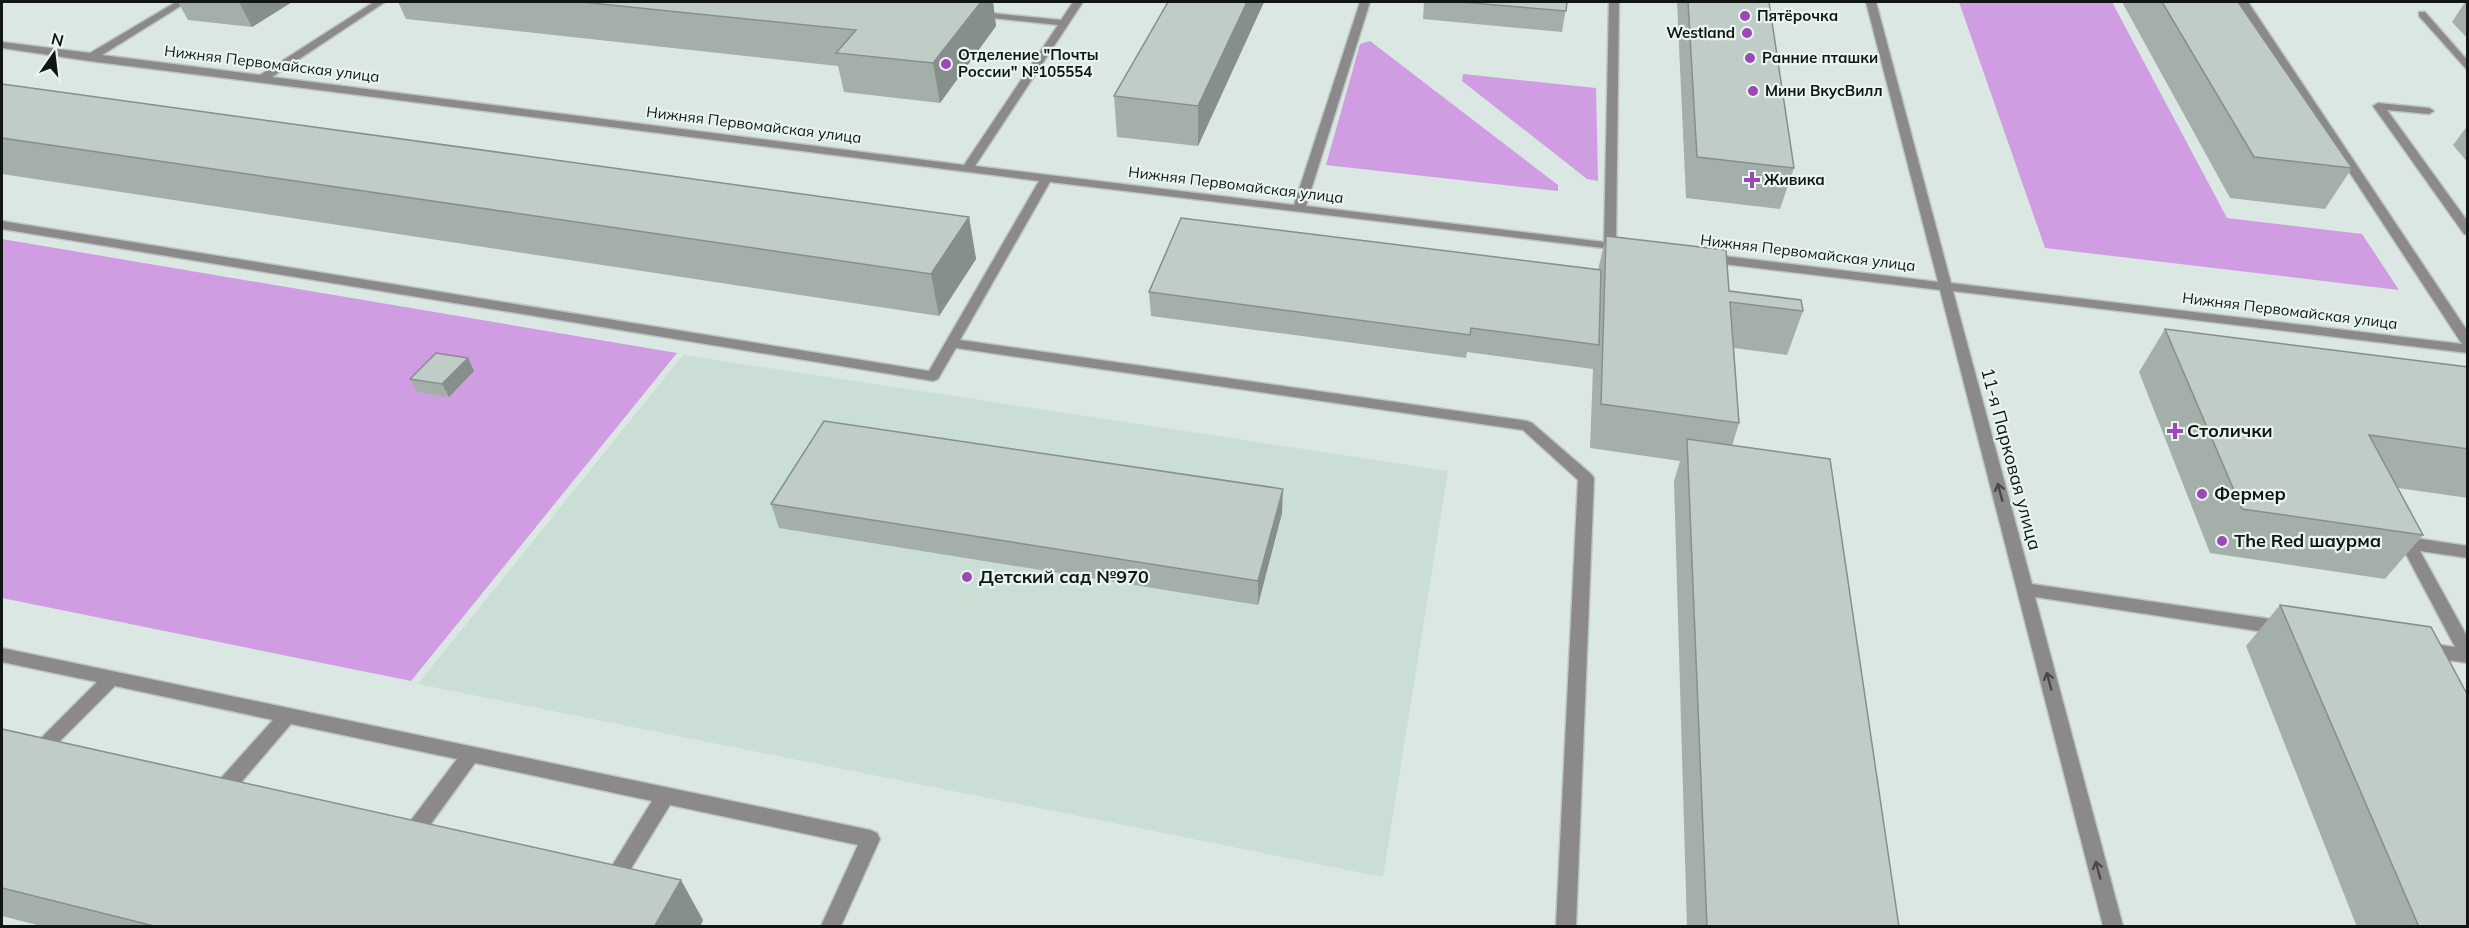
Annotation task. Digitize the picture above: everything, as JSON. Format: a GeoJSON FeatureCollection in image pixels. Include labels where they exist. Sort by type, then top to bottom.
{"type":"FeatureCollection","features":[{"type":"Feature","properties":{"kind":"street"},"geometry":{"type":"LineString","coordinates":[[89,58],[182,2]]}},
{"type":"Feature","properties":{"kind":"street"},"geometry":{"type":"LineString","coordinates":[[261,79],[380,2]]}},
{"type":"Feature","properties":{"kind":"street"},"geometry":{"type":"LineString","coordinates":[[967,169],[1078,2]]}},
{"type":"Feature","properties":{"kind":"street"},"geometry":{"type":"LineString","coordinates":[[1299,209],[1365,2]]}},
{"type":"Feature","properties":{"kind":"street"},"geometry":{"type":"LineString","coordinates":[[1610,246],[1614,2]]}},
{"type":"Feature","properties":{"kind":"street","name":"11-я Парковая улица"},"geometry":{"type":"LineString","coordinates":[[1871,2],[2113,927]]}},
{"type":"Feature","properties":{"kind":"street"},"geometry":{"type":"LineString","coordinates":[[2243,2],[2468,343]]}},
{"type":"Feature","properties":{"kind":"street"},"geometry":{"type":"LineString","coordinates":[[960,11],[1064,23]]}},
{"type":"Feature","properties":{"kind":"street"},"geometry":{"type":"LineString","coordinates":[[2422,14],[2468,68]]}},
{"type":"Feature","properties":{"kind":"street","name":"Нижняя Первомайская улица"},"geometry":{"type":"LineString","coordinates":[[2,45],[89,58],[1046,179],[1633,249]]}},
{"type":"Feature","properties":{"kind":"street"},"geometry":{"type":"LineString","coordinates":[[2429,111],[2379,106],[2468,231]]}},
{"type":"Feature","properties":{"kind":"street"},"geometry":{"type":"LineString","coordinates":[[2,225],[933,376],[1046,179]]}},
{"type":"Feature","properties":{"kind":"street","name":"Нижняя Первомайская улица"},"geometry":{"type":"LineString","coordinates":[[1692,256],[2468,349]]}},
{"type":"Feature","properties":{"kind":"street"},"geometry":{"type":"LineString","coordinates":[[951,343],[1527,426],[1586,478],[1566,927]]}},
{"type":"Feature","properties":{"kind":"street"},"geometry":{"type":"LineString","coordinates":[[2468,552],[2408,543],[2468,656]]}},
{"type":"Feature","properties":{"kind":"street"},"geometry":{"type":"LineString","coordinates":[[2025,589],[2306,632]]}},
{"type":"Feature","properties":{"kind":"street"},"geometry":{"type":"LineString","coordinates":[[2410,647],[2468,656]]}},
{"type":"Feature","properties":{"kind":"street"},"geometry":{"type":"LineString","coordinates":[[2,655],[870,838],[831,927]]}},
{"type":"Feature","properties":{"kind":"street"},"geometry":{"type":"LineString","coordinates":[[24,766],[112,678]]}},
{"type":"Feature","properties":{"kind":"street"},"geometry":{"type":"LineString","coordinates":[[207,808],[288,715]]}},
{"type":"Feature","properties":{"kind":"street"},"geometry":{"type":"LineString","coordinates":[[399,852],[471,753]]}},
{"type":"Feature","properties":{"kind":"street"},"geometry":{"type":"LineString","coordinates":[[603,898],[665,795]]}},
{"type":"Feature","properties":{"kind":"shaded area"},"geometry":{"type":"Polygon","coordinates":[[[1959,2],[2112,2],[2227,218],[2362,234],[2399,290],[2045,248],[1959,2]]]}},
{"type":"Feature","properties":{"kind":"shaded area"},"geometry":{"type":"Polygon","coordinates":[[[1370,41],[1558,185],[1558,191],[1326,165],[1360,44],[1370,41]]]}},
{"type":"Feature","properties":{"kind":"shaded area"},"geometry":{"type":"Polygon","coordinates":[[[1463,74],[1596,88],[1598,181],[1587,179],[1462,81],[1463,74]]]}},
{"type":"Feature","properties":{"kind":"shaded area"},"geometry":{"type":"Polygon","coordinates":[[[2,239],[677,353],[411,681],[2,598],[2,239]]]}},
{"type":"Feature","properties":{"kind":"shaded area","name":"Детский сад №970"},"geometry":{"type":"Polygon","coordinates":[[[683,355],[1448,471],[1383,877],[418,684],[683,355]]]}},
{"type":"Feature","properties":{"kind":"building"},"geometry":{"type":"Polygon","coordinates":[[[581,2],[981,2],[933,63],[836,53],[856,30],[581,2]]]}},
{"type":"Feature","properties":{"kind":"building"},"geometry":{"type":"Polygon","coordinates":[[[1168,2],[1247,2],[1198,106],[1114,96],[1168,2]]]}},
{"type":"Feature","properties":{"kind":"building"},"geometry":{"type":"Polygon","coordinates":[[[1460,2],[1567,2],[1566,11],[1460,2]]]}},
{"type":"Feature","properties":{"kind":"building"},"geometry":{"type":"Polygon","coordinates":[[[1688,2],[1769,2],[1794,168],[1697,157],[1688,2]]]}},
{"type":"Feature","properties":{"kind":"building"},"geometry":{"type":"Polygon","coordinates":[[[2162,2],[2238,2],[2352,168],[2254,157],[2162,2]]]}},
{"type":"Feature","properties":{"kind":"building"},"geometry":{"type":"Polygon","coordinates":[[[2,84],[969,217],[931,274],[2,138],[2,84]]]}},
{"type":"Feature","properties":{"kind":"building"},"geometry":{"type":"Polygon","coordinates":[[[1181,218],[1601,270],[1599,345],[1471,328],[1470,335],[1149,292],[1181,218]]]}},
{"type":"Feature","properties":{"kind":"building"},"geometry":{"type":"Polygon","coordinates":[[[1606,236],[1726,250],[1729,291],[1801,300],[1803,311],[1730,302],[1739,423],[1601,404],[1606,236]]]}},
{"type":"Feature","properties":{"kind":"building"},"geometry":{"type":"Polygon","coordinates":[[[2165,329],[2468,367],[2468,449],[2369,435],[2423,535],[2242,509],[2165,329]]]}},
{"type":"Feature","properties":{"kind":"building"},"geometry":{"type":"Polygon","coordinates":[[[436,353],[468,358],[442,384],[410,379],[436,353]]]}},
{"type":"Feature","properties":{"kind":"building"},"geometry":{"type":"Polygon","coordinates":[[[824,421],[1283,489],[1258,581],[771,504],[824,421]]]}},
{"type":"Feature","properties":{"kind":"building"},"geometry":{"type":"Polygon","coordinates":[[[1687,439],[1830,459],[1899,927],[1707,927],[1687,439]]]}},
{"type":"Feature","properties":{"kind":"building"},"geometry":{"type":"Polygon","coordinates":[[[2280,605],[2431,627],[2468,696],[2468,927],[2419,927],[2280,605]]]}},
{"type":"Feature","properties":{"kind":"building"},"geometry":{"type":"Polygon","coordinates":[[[2,729],[681,880],[654,927],[158,927],[2,888],[2,729]]]}},
{"type":"Feature","properties":{"kind":"place","name":"Пятёрочка"},"geometry":{"type":"Point","coordinates":[1745,16]}},
{"type":"Feature","properties":{"kind":"place","name":"Westland"},"geometry":{"type":"Point","coordinates":[1747,33]}},
{"type":"Feature","properties":{"kind":"place","name":"Ранние пташки"},"geometry":{"type":"Point","coordinates":[1750,58]}},
{"type":"Feature","properties":{"kind":"place","name":"Отделение \"Почты России\" №105554"},"geometry":{"type":"Point","coordinates":[946,64]}},
{"type":"Feature","properties":{"kind":"place","name":"Мини ВкусВилл"},"geometry":{"type":"Point","coordinates":[1753,91]}},
{"type":"Feature","properties":{"kind":"place","name":"Живика"},"geometry":{"type":"Point","coordinates":[1752,180]}},
{"type":"Feature","properties":{"kind":"place","name":"Столички"},"geometry":{"type":"Point","coordinates":[2175,431]}},
{"type":"Feature","properties":{"kind":"place","name":"Фермер"},"geometry":{"type":"Point","coordinates":[2202,494]}},
{"type":"Feature","properties":{"kind":"place","name":"The Red шаурма"},"geometry":{"type":"Point","coordinates":[2222,541]}},
{"type":"Feature","properties":{"kind":"place","name":"Детский сад №970"},"geometry":{"type":"Point","coordinates":[967,577]}}]}
